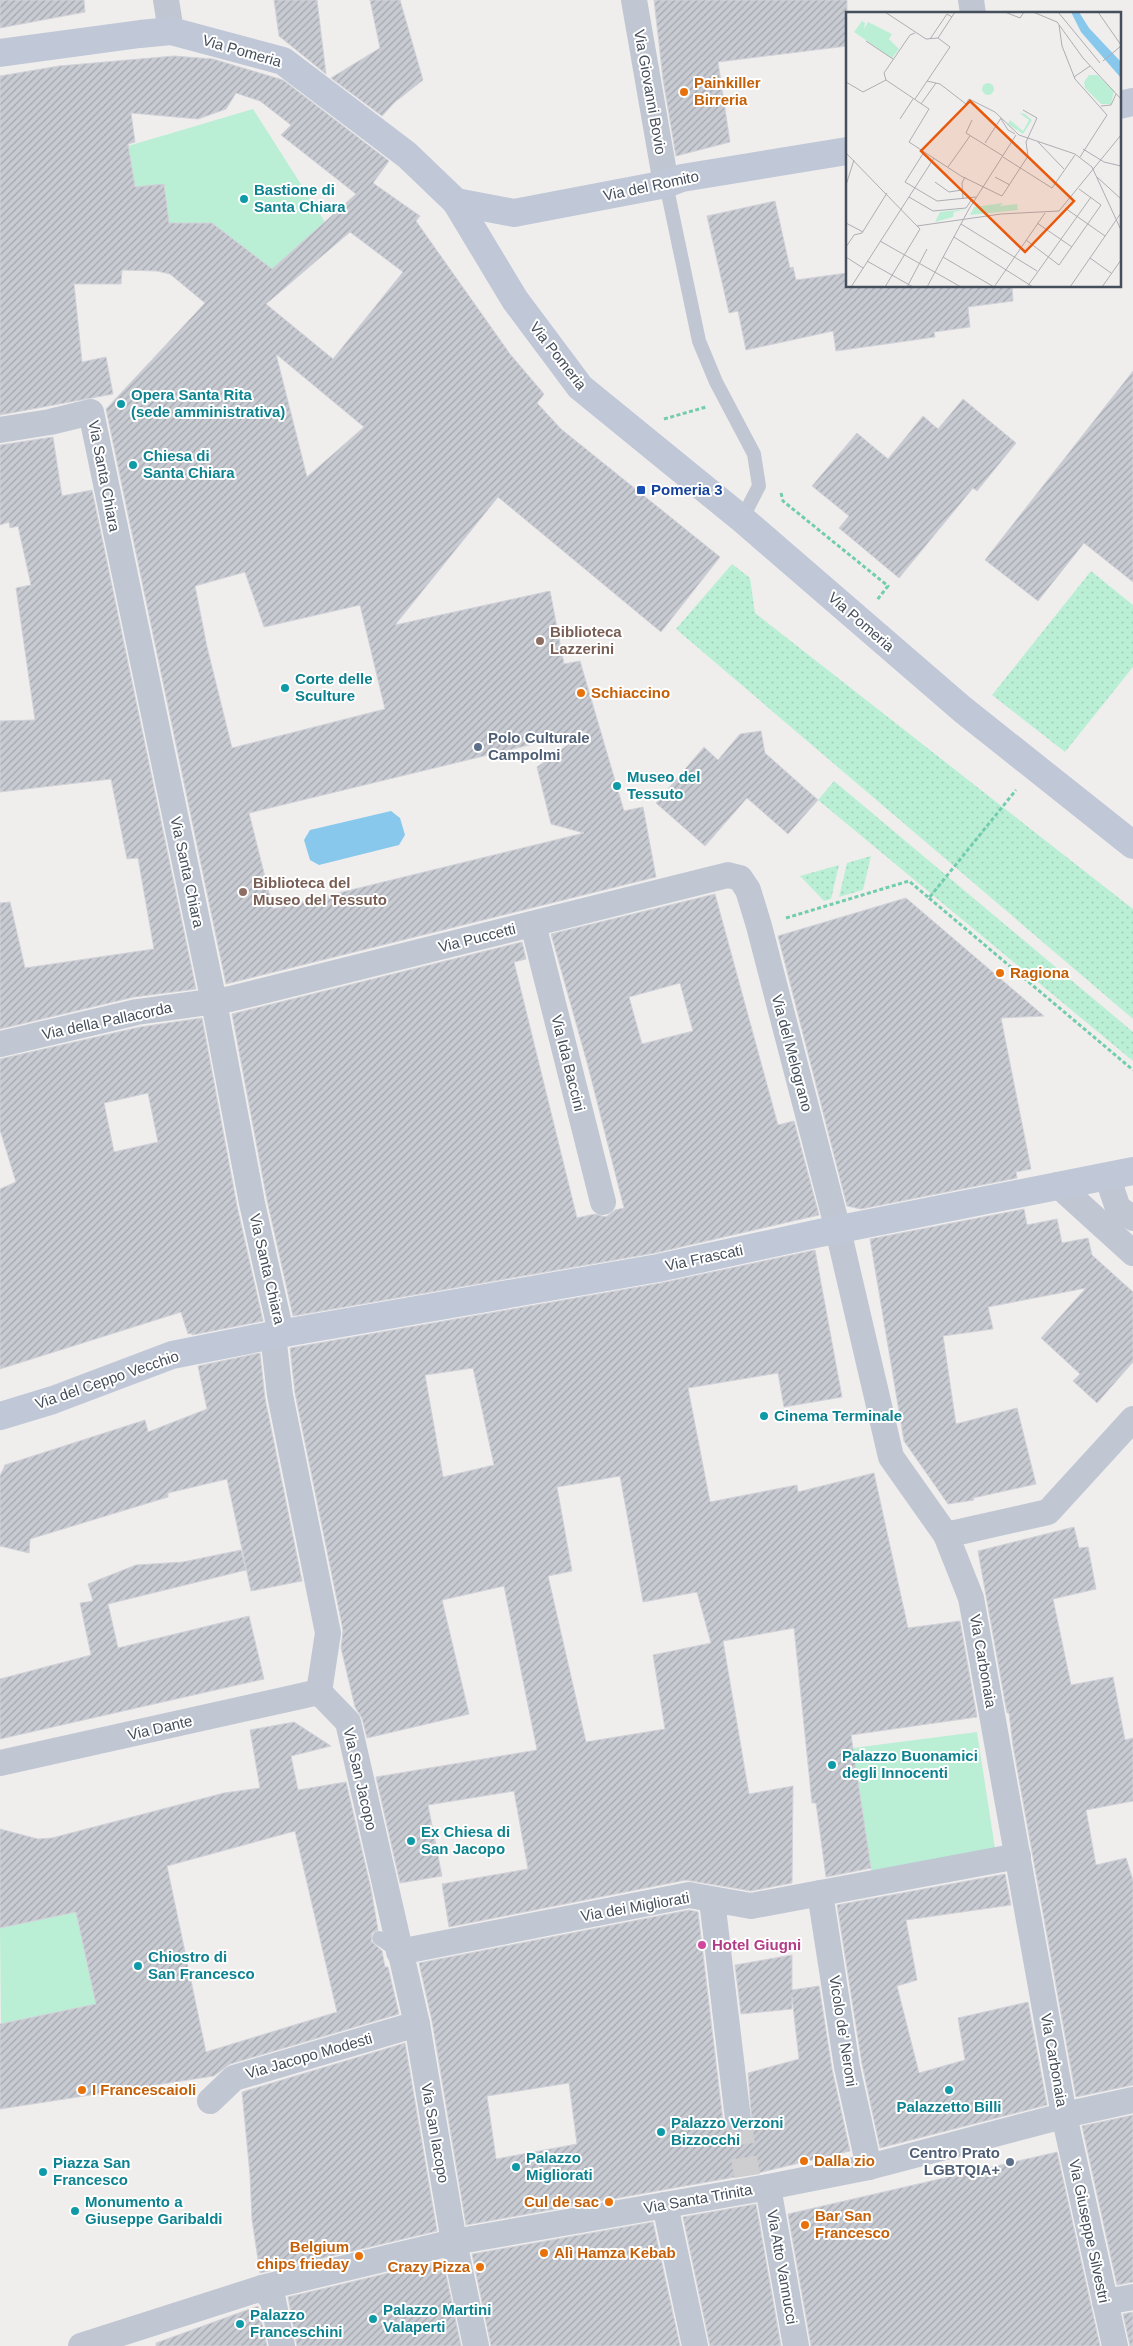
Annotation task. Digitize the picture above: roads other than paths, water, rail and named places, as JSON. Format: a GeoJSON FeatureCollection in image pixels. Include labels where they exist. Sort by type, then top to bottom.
{"type":"FeatureCollection","features":[{"type":"Feature","properties":{"kind":"street"},"geometry":{"type":"LineString","coordinates":[[166,0],[171,31]]}},
{"type":"Feature","properties":{"kind":"street","name":"Via Giovanni Bovio"},"geometry":{"type":"LineString","coordinates":[[634,0],[666,184]]}},
{"type":"Feature","properties":{"kind":"street","name":"Via Pomeria"},"geometry":{"type":"LineString","coordinates":[[0,53],[171,31],[283,60],[407,155],[456,202],[515,300],[580,387],[742,519],[962,709],[1133,845]]}},
{"type":"Feature","properties":{"kind":"street"},"geometry":{"type":"LineString","coordinates":[[1120,105],[1133,102]]}},
{"type":"Feature","properties":{"kind":"street","name":"Via del Romito"},"geometry":{"type":"LineString","coordinates":[[456,202],[514,213],[666,184],[682,178],[846,151]]}},
{"type":"Feature","properties":{"kind":"street","name":"Via Santa Chiara"},"geometry":{"type":"LineString","coordinates":[[0,430],[50,422],[91,412],[214,1002],[277,1334]]}},
{"type":"Feature","properties":{"kind":"street","name":"Via Puccetti"},"geometry":{"type":"LineString","coordinates":[[214,1002],[728,875],[740,878]]}},
{"type":"Feature","properties":{"kind":"street","name":"Via del Melograno"},"geometry":{"type":"LineString","coordinates":[[740,878],[748,890],[759,926],[838,1230]]}},
{"type":"Feature","properties":{"kind":"street","name":"Via Ida Baccini"},"geometry":{"type":"LineString","coordinates":[[533,924],[603,1202]]}},
{"type":"Feature","properties":{"kind":"street","name":"Via della Pallacorda"},"geometry":{"type":"LineString","coordinates":[[0,1044],[137,1012],[214,1002]]}},
{"type":"Feature","properties":{"kind":"street","name":"Via Frascati"},"geometry":{"type":"LineString","coordinates":[[277,1334],[658,1268],[1133,1171]]}},
{"type":"Feature","properties":{"kind":"street"},"geometry":{"type":"LineString","coordinates":[[1107,1176],[1118,1208],[1133,1218]]}},
{"type":"Feature","properties":{"kind":"street"},"geometry":{"type":"LineString","coordinates":[[1058,1185],[1133,1253]]}},
{"type":"Feature","properties":{"kind":"street","name":"Via Carbonaia"},"geometry":{"type":"LineString","coordinates":[[838,1230],[891,1458],[946,1535],[971,1598],[1064,2115]]}},
{"type":"Feature","properties":{"kind":"street"},"geometry":{"type":"LineString","coordinates":[[277,1334],[280,1395],[328,1633],[319,1692]]}},
{"type":"Feature","properties":{"kind":"street","name":"Via del Ceppo Vecchio"},"geometry":{"type":"LineString","coordinates":[[0,1416],[53,1400],[172,1355],[277,1334]]}},
{"type":"Feature","properties":{"kind":"street"},"geometry":{"type":"LineString","coordinates":[[946,1535],[1048,1512],[1131,1424]]}},
{"type":"Feature","properties":{"kind":"street","name":"Via Dante"},"geometry":{"type":"LineString","coordinates":[[0,1763],[319,1692]]}},
{"type":"Feature","properties":{"kind":"street","name":"Via San Jacopo"},"geometry":{"type":"LineString","coordinates":[[319,1692],[348,1722],[389,1945],[417,2024]]}},
{"type":"Feature","properties":{"kind":"street","name":"Via dei Migliorati"},"geometry":{"type":"LineString","coordinates":[[389,1945],[689,1895],[751,1906],[1018,1856]]}},
{"type":"Feature","properties":{"kind":"street","name":"Vicolo de' Neroni"},"geometry":{"type":"LineString","coordinates":[[820,1893],[847,2067],[869,2167]]}},
{"type":"Feature","properties":{"kind":"street"},"geometry":{"type":"LineString","coordinates":[[712,1900],[738,2119]]}},
{"type":"Feature","properties":{"kind":"street","name":"Via Jacopo Modesti"},"geometry":{"type":"LineString","coordinates":[[210,2101],[234,2078],[417,2024]]}},
{"type":"Feature","properties":{"kind":"street","name":"Via San Iacopo"},"geometry":{"type":"LineString","coordinates":[[417,2024],[454,2242],[476,2346]]}},
{"type":"Feature","properties":{"kind":"street","name":"Via Santa Trinita"},"geometry":{"type":"LineString","coordinates":[[262,2288],[454,2242],[665,2205],[755,2184],[869,2167],[1064,2115],[1133,2100]]}},
{"type":"Feature","properties":{"kind":"street","name":"Via Giuseppe Silvestri"},"geometry":{"type":"LineString","coordinates":[[1064,2115],[1115,2346]]}},
{"type":"Feature","properties":{"kind":"street","name":"Via Atto Vannucci"},"geometry":{"type":"LineString","coordinates":[[755,2184],[796,2346]]}},
{"type":"Feature","properties":{"kind":"street"},"geometry":{"type":"LineString","coordinates":[[665,2205],[695,2346]]}},
{"type":"Feature","properties":{"kind":"street"},"geometry":{"type":"LineString","coordinates":[[81,2346],[262,2288],[273,2300],[282,2346]]}},
{"type":"Feature","properties":{"kind":"street"},"geometry":{"type":"LineString","coordinates":[[1105,2302],[1133,2297]]}},
{"type":"Feature","properties":{"kind":"lane"},"geometry":{"type":"LineString","coordinates":[[666,184],[699,340],[726,401],[754,454],[759,486],[742,519]]}},
{"type":"Feature","properties":{"kind":"water"},"geometry":{"type":"Polygon","coordinates":[[[391,811],[400,818],[405,835],[399,845],[319,865],[310,860],[304,840],[310,830],[391,811]]]}},
{"type":"Feature","properties":{"kind":"tunnel"},"geometry":{"type":"LineString","coordinates":[[738,2119],[747,2176]]}},
{"type":"Feature","properties":{"kind":"place","name":"Painkiller Birreria"},"geometry":{"type":"Point","coordinates":[684,92]}},
{"type":"Feature","properties":{"kind":"place","name":"Bastione di Santa Chiara"},"geometry":{"type":"Point","coordinates":[244,199]}},
{"type":"Feature","properties":{"kind":"place","name":"Opera Santa Rita (sede amministrativa)"},"geometry":{"type":"Point","coordinates":[121,404]}},
{"type":"Feature","properties":{"kind":"place","name":"Chiesa di Santa Chiara"},"geometry":{"type":"Point","coordinates":[133,465]}},
{"type":"Feature","properties":{"kind":"place","name":"Pomeria 3"},"geometry":{"type":"Point","coordinates":[641,490]}},
{"type":"Feature","properties":{"kind":"place","name":"Biblioteca Lazzerini"},"geometry":{"type":"Point","coordinates":[540,641]}},
{"type":"Feature","properties":{"kind":"place","name":"Corte delle Sculture"},"geometry":{"type":"Point","coordinates":[285,688]}},
{"type":"Feature","properties":{"kind":"place","name":"Schiaccino"},"geometry":{"type":"Point","coordinates":[581,693]}},
{"type":"Feature","properties":{"kind":"place","name":"Polo Culturale Campolmi"},"geometry":{"type":"Point","coordinates":[478,747]}},
{"type":"Feature","properties":{"kind":"place","name":"Museo del Tessuto"},"geometry":{"type":"Point","coordinates":[617,786]}},
{"type":"Feature","properties":{"kind":"place","name":"Biblioteca del Museo del Tessuto"},"geometry":{"type":"Point","coordinates":[243,892]}},
{"type":"Feature","properties":{"kind":"place","name":"Ragiona"},"geometry":{"type":"Point","coordinates":[1000,973]}},
{"type":"Feature","properties":{"kind":"place","name":"Cinema Terminale"},"geometry":{"type":"Point","coordinates":[764,1416]}},
{"type":"Feature","properties":{"kind":"place","name":"Palazzo Buonamici degli Innocenti"},"geometry":{"type":"Point","coordinates":[832,1765]}},
{"type":"Feature","properties":{"kind":"place","name":"Ex Chiesa di San Jacopo"},"geometry":{"type":"Point","coordinates":[411,1841]}},
{"type":"Feature","properties":{"kind":"place","name":"Hotel Giugni"},"geometry":{"type":"Point","coordinates":[702,1945]}},
{"type":"Feature","properties":{"kind":"place","name":"Chiostro di San Francesco"},"geometry":{"type":"Point","coordinates":[138,1966]}},
{"type":"Feature","properties":{"kind":"place","name":"I Francescaioli"},"geometry":{"type":"Point","coordinates":[82,2090]}},
{"type":"Feature","properties":{"kind":"place","name":"Palazzetto Billi"},"geometry":{"type":"Point","coordinates":[949,2090]}},
{"type":"Feature","properties":{"kind":"place","name":"Palazzo Verzoni Bizzocchi"},"geometry":{"type":"Point","coordinates":[661,2132]}},
{"type":"Feature","properties":{"kind":"place","name":"Dalla zio"},"geometry":{"type":"Point","coordinates":[804,2161]}},
{"type":"Feature","properties":{"kind":"place","name":"Centro Prato LGBTQIA+"},"geometry":{"type":"Point","coordinates":[1010,2162]}},
{"type":"Feature","properties":{"kind":"place","name":"Palazzo Migliorati"},"geometry":{"type":"Point","coordinates":[516,2167]}},
{"type":"Feature","properties":{"kind":"place","name":"Piazza San Francesco"},"geometry":{"type":"Point","coordinates":[43,2172]}},
{"type":"Feature","properties":{"kind":"place","name":"Cul de sac"},"geometry":{"type":"Point","coordinates":[609,2202]}},
{"type":"Feature","properties":{"kind":"place","name":"Monumento a Giuseppe Garibaldi"},"geometry":{"type":"Point","coordinates":[75,2211]}},
{"type":"Feature","properties":{"kind":"place","name":"Bar San Francesco"},"geometry":{"type":"Point","coordinates":[805,2225]}},
{"type":"Feature","properties":{"kind":"place","name":"Alì Hamza Kebab"},"geometry":{"type":"Point","coordinates":[544,2253]}},
{"type":"Feature","properties":{"kind":"place","name":"Belgium chips frieday"},"geometry":{"type":"Point","coordinates":[359,2256]}},
{"type":"Feature","properties":{"kind":"place","name":"Crazy Pizza"},"geometry":{"type":"Point","coordinates":[480,2267]}},
{"type":"Feature","properties":{"kind":"place","name":"Palazzo Martini Valaperti"},"geometry":{"type":"Point","coordinates":[373,2319]}},
{"type":"Feature","properties":{"kind":"place","name":"Palazzo Franceschini"},"geometry":{"type":"Point","coordinates":[240,2324]}}]}
